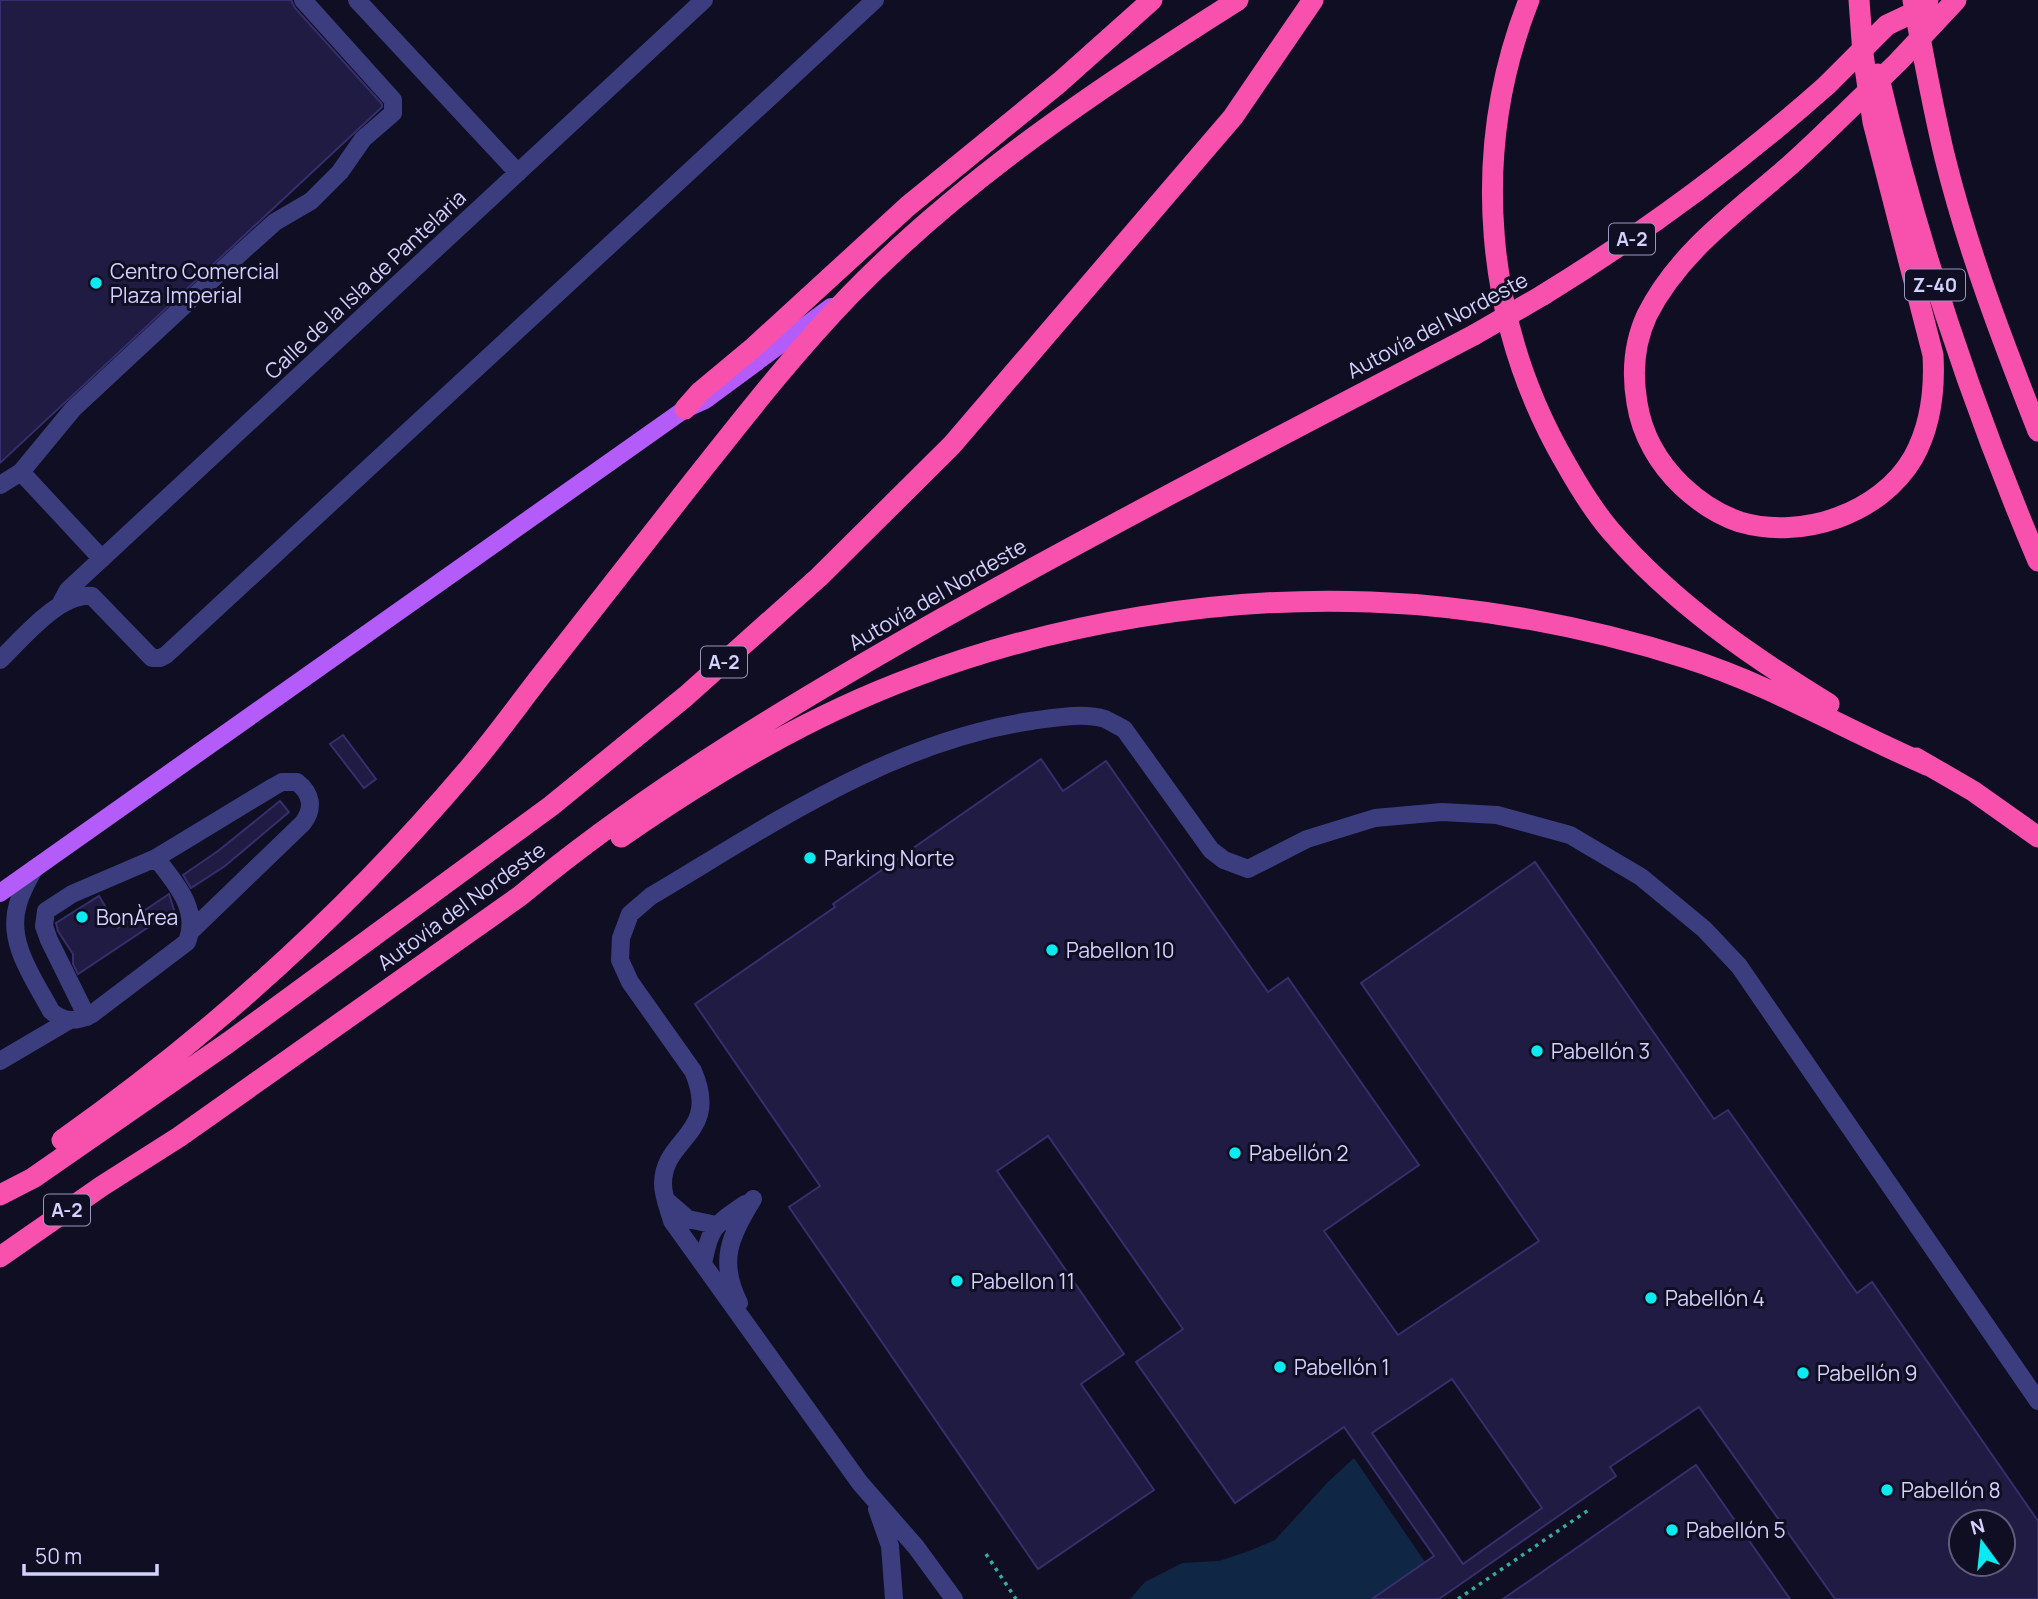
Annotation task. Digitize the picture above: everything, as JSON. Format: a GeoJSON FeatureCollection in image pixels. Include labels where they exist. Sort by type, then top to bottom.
{"type":"FeatureCollection","features":[{"type":"Feature","properties":{"kind":"highway"},"geometry":{"type":"LineString","coordinates":[[685,409],[700,392],[765,338],[908,206],[1060,82],[1152,0]]}},
{"type":"Feature","properties":{"kind":"highway"},"geometry":{"type":"LineString","coordinates":[[5,1192],[24,1167],[111,1106],[237,1003],[326,922],[397,849],[472,765],[772,382],[849,296],[934,216],[1025,142],[1124,73],[1238,0]]}},
{"type":"Feature","properties":{"kind":"highway","name":"Autovía del Nordeste"},"geometry":{"type":"LineString","coordinates":[[5,1192],[33,1178],[218,1049],[551,807],[686,696],[819,577],[952,445],[1233,117],[1313,0]]}},
{"type":"Feature","properties":{"kind":"highway"},"geometry":{"type":"LineString","coordinates":[[1529,0],[1507,69],[1495,127],[1491,190],[1493,244],[1514,346],[1546,430],[1573,477],[1608,528],[1644,567],[1688,608],[1783,676],[1973,791],[2038,837]]}},
{"type":"Feature","properties":{"kind":"highway"},"geometry":{"type":"LineString","coordinates":[[1860,0],[1863,54],[1873,122],[1933,355],[1933,402],[1924,434],[1912,459],[1891,486],[1866,505],[1841,517],[1810,525],[1777,527],[1741,522],[1713,509],[1692,495],[1660,460],[1648,441],[1633,383],[1634,359],[1646,318],[1678,267],[1699,244],[1835,123],[1898,62],[1956,0]]}},
{"type":"Feature","properties":{"kind":"highway","name":"Z-40"},"geometry":{"type":"LineString","coordinates":[[1860,0],[1932,274],[1998,467],[2038,561]]}},
{"type":"Feature","properties":{"kind":"highway","name":"Autovía del Nordeste"},"geometry":{"type":"LineString","coordinates":[[0,1257],[102,1186],[179,1138],[520,896],[570,855],[690,771],[848,673],[1049,558],[1474,335],[1644,231],[1717,178],[1827,85],[1911,0]]}},
{"type":"Feature","properties":{"kind":"highway","name":"Z-40"},"geometry":{"type":"LineString","coordinates":[[1911,0],[1946,159],[1968,239],[2002,340],[2038,431]]}},
{"type":"Feature","properties":{"kind":"highway"},"geometry":{"type":"LineString","coordinates":[[1887,25],[1919,10],[1928,0]]}},
{"type":"Feature","properties":{"kind":"highway"},"geometry":{"type":"LineString","coordinates":[[520,896],[573,870],[680,797],[751,753],[813,721],[914,677],[1054,634],[1151,615],[1261,603],[1371,601],[1478,612],[1584,630],[1685,658],[1750,681],[1802,704],[1866,739],[1927,765]]}},
{"type":"Feature","properties":{"kind":"main road"},"geometry":{"type":"LineString","coordinates":[[0,893],[685,409],[705,400],[810,321],[849,296]]}},
{"type":"Feature","properties":{"kind":"lane"},"geometry":{"type":"LineString","coordinates":[[0,485],[21,472],[82,400],[275,222],[311,201],[340,172],[363,139],[393,113],[393,100],[303,0]]}},
{"type":"Feature","properties":{"kind":"lane"},"geometry":{"type":"LineString","coordinates":[[357,0],[518,173]]}},
{"type":"Feature","properties":{"kind":"lane","name":"Calle de la Isla de Pantelaria"},"geometry":{"type":"LineString","coordinates":[[0,660],[60,604],[68,590],[704,0]]}},
{"type":"Feature","properties":{"kind":"lane"},"geometry":{"type":"LineString","coordinates":[[60,604],[78,596],[92,596],[152,658],[166,655],[875,0]]}},
{"type":"Feature","properties":{"kind":"lane"},"geometry":{"type":"LineString","coordinates":[[21,472],[102,559]]}},
{"type":"Feature","properties":{"kind":"lane"},"geometry":{"type":"LineString","coordinates":[[894,1599],[890,1546],[879,1513],[672,1221],[663,1183],[668,1163],[697,1122],[701,1106],[700,1087],[693,1071],[630,982],[620,960],[621,938],[630,914],[651,896],[832,789],[948,740],[997,726],[1080,716],[1104,719],[1124,729],[1211,850],[1224,860],[1248,869],[1307,839],[1364,821],[1442,812],[1497,815],[1570,835],[1641,877],[1704,929],[1739,966],[2038,1401]]}},
{"type":"Feature","properties":{"kind":"lane"},"geometry":{"type":"LineString","coordinates":[[34,869],[18,904],[15,924],[17,944],[51,1011],[57,1017],[68,1021],[80,1020],[87,1017],[182,947],[191,932],[303,823],[311,805],[309,795],[297,782],[282,782],[156,858],[72,894],[46,911],[44,926],[48,940],[87,1017]]}},
{"type":"Feature","properties":{"kind":"lane"},"geometry":{"type":"LineString","coordinates":[[156,858],[184,897],[191,918],[191,932]]}},
{"type":"Feature","properties":{"kind":"lane"},"geometry":{"type":"LineString","coordinates":[[0,935],[17,944]]}},
{"type":"Feature","properties":{"kind":"lane"},"geometry":{"type":"LineString","coordinates":[[0,1061],[68,1021]]}},
{"type":"Feature","properties":{"kind":"lane"},"geometry":{"type":"LineString","coordinates":[[703,1264],[707,1244],[716,1225],[756,1197],[734,1229],[727,1265],[732,1290],[756,1337]]}},
{"type":"Feature","properties":{"kind":"lane"},"geometry":{"type":"LineString","coordinates":[[666,1200],[688,1219],[716,1225]]}},
{"type":"Feature","properties":{"kind":"lane"},"geometry":{"type":"LineString","coordinates":[[860,1483],[916,1547],[954,1599]]}},
{"type":"Feature","properties":{"kind":"path"},"geometry":{"type":"LineString","coordinates":[[1458,1599],[1590,1509]]}},
{"type":"Feature","properties":{"kind":"path"},"geometry":{"type":"LineString","coordinates":[[986,1554],[1016,1599]]}},
{"type":"Feature","properties":{"kind":"water"},"geometry":{"type":"Polygon","coordinates":[[[1354,1458],[1425,1562],[1372,1599],[1130,1599],[1145,1582],[1182,1563],[1219,1561],[1275,1540],[1354,1458]]]}},
{"type":"Feature","properties":{"kind":"building","name":"Centro Comercial Plaza Imperial"},"geometry":{"type":"Polygon","coordinates":[[[0,0],[291,0],[295,8],[382,107],[0,463],[0,0]]]}},
{"type":"Feature","properties":{"kind":"building"},"geometry":{"type":"Polygon","coordinates":[[[343,735],[376,779],[364,788],[330,744],[343,735]]]}},
{"type":"Feature","properties":{"kind":"building"},"geometry":{"type":"Polygon","coordinates":[[[1041,759],[1063,791],[1106,761],[1268,992],[1288,978],[1419,1165],[1324,1231],[1398,1335],[1539,1241],[1361,983],[1535,862],[1714,1119],[1728,1110],[1857,1293],[1872,1282],[2038,1521],[2038,1599],[1835,1599],[1699,1407],[1610,1467],[1616,1476],[1439,1599],[1372,1599],[1434,1556],[1344,1427],[1235,1503],[1136,1362],[1183,1329],[1048,1136],[997,1171],[1124,1354],[1081,1384],[1154,1490],[1038,1569],[789,1207],[820,1186],[695,1004],[835,907],[833,904],[1041,759]],[[1452,1379],[1372,1433],[1463,1564],[1542,1508],[1452,1379]]]}},
{"type":"Feature","properties":{"kind":"building"},"geometry":{"type":"Polygon","coordinates":[[[280,801],[289,812],[225,866],[191,888],[183,875],[218,851],[280,801]]]}},
{"type":"Feature","properties":{"kind":"building"},"geometry":{"type":"Polygon","coordinates":[[[169,894],[174,910],[78,974],[73,964],[73,954],[56,923],[99,896],[118,928],[169,894]]]}},
{"type":"Feature","properties":{"kind":"building","name":"Pabellón 5"},"geometry":{"type":"Polygon","coordinates":[[[1696,1465],[1790,1599],[1503,1599],[1696,1465]]]}},
{"type":"Feature","properties":{"kind":"place","name":"Centro Comercial Plaza Imperial"},"geometry":{"type":"Point","coordinates":[96,283]}},
{"type":"Feature","properties":{"kind":"place","name":"Parking Norte"},"geometry":{"type":"Point","coordinates":[810,858]}},
{"type":"Feature","properties":{"kind":"place","name":"BonÀrea"},"geometry":{"type":"Point","coordinates":[82,917]}},
{"type":"Feature","properties":{"kind":"place","name":"Pabellon 10"},"geometry":{"type":"Point","coordinates":[1052,950]}},
{"type":"Feature","properties":{"kind":"place","name":"Pabellón 3"},"geometry":{"type":"Point","coordinates":[1537,1051]}},
{"type":"Feature","properties":{"kind":"place","name":"Pabellón 2"},"geometry":{"type":"Point","coordinates":[1235,1153]}},
{"type":"Feature","properties":{"kind":"place","name":"Pabellon 11"},"geometry":{"type":"Point","coordinates":[957,1281]}},
{"type":"Feature","properties":{"kind":"place","name":"Pabellón 4"},"geometry":{"type":"Point","coordinates":[1651,1298]}},
{"type":"Feature","properties":{"kind":"place","name":"Pabellón 1"},"geometry":{"type":"Point","coordinates":[1280,1367]}},
{"type":"Feature","properties":{"kind":"place","name":"Pabellón 9"},"geometry":{"type":"Point","coordinates":[1803,1373]}},
{"type":"Feature","properties":{"kind":"place","name":"Pabellón 8"},"geometry":{"type":"Point","coordinates":[1887,1490]}},
{"type":"Feature","properties":{"kind":"place","name":"Pabellón 5"},"geometry":{"type":"Point","coordinates":[1672,1530]}}]}
